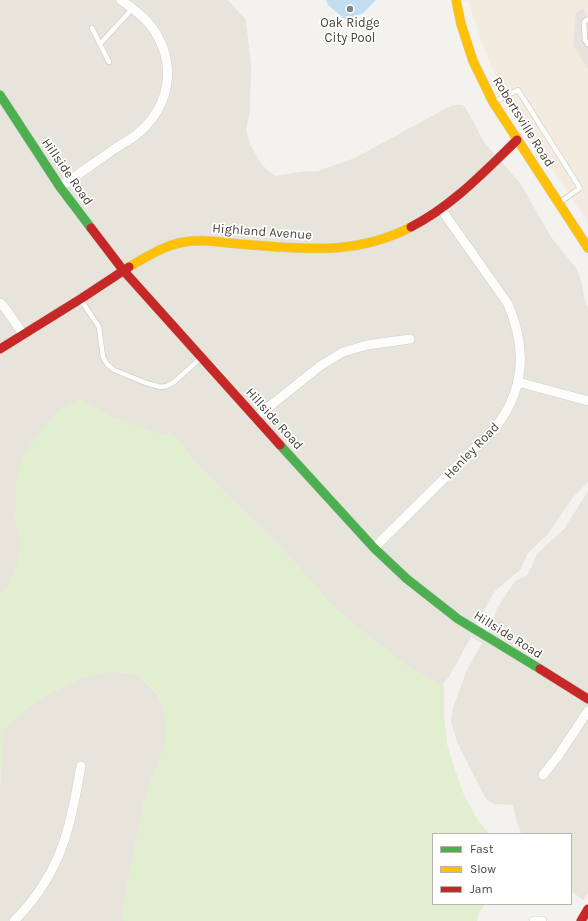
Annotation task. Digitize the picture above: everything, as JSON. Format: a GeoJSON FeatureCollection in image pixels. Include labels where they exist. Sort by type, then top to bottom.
{"type":"FeatureCollection","features":[{"type":"Feature","properties":{"kind":"main road","name":"Robertsville Road"},"geometry":{"type":"LineString","coordinates":[[456,0],[461,24],[473,61],[493,102],[588,248]]}},
{"type":"Feature","properties":{"kind":"main road","name":"Hillside Road"},"geometry":{"type":"LineString","coordinates":[[0,95],[60,187],[123,270],[255,418],[374,548],[407,579],[458,619],[588,699]]}},
{"type":"Feature","properties":{"kind":"main road","name":"Highland Avenue"},"geometry":{"type":"LineString","coordinates":[[0,349],[123,270],[158,251],[179,243],[201,240],[325,250],[373,242],[394,234],[421,222],[441,208],[473,182],[517,140]]}},
{"type":"Feature","properties":{"kind":"main road"},"geometry":{"type":"LineString","coordinates":[[581,921],[588,909]]}},
{"type":"Feature","properties":{"kind":"street"},"geometry":{"type":"LineString","coordinates":[[60,187],[142,130],[154,116],[164,98],[168,79],[166,57],[159,38],[141,14],[121,0]]}},
{"type":"Feature","properties":{"kind":"street","name":"Henley Road"},"geometry":{"type":"LineString","coordinates":[[374,548],[495,428],[505,416],[512,403],[518,382],[521,344],[513,314],[508,304],[441,208]]}},
{"type":"Feature","properties":{"kind":"street"},"geometry":{"type":"LineString","coordinates":[[0,303],[23,334]]}},
{"type":"Feature","properties":{"kind":"street"},"geometry":{"type":"LineString","coordinates":[[255,418],[320,366],[343,352],[367,345],[410,339]]}},
{"type":"Feature","properties":{"kind":"street"},"geometry":{"type":"LineString","coordinates":[[518,382],[588,402]]}},
{"type":"Feature","properties":{"kind":"street"},"geometry":{"type":"LineString","coordinates":[[543,775],[558,756],[588,711]]}},
{"type":"Feature","properties":{"kind":"street"},"geometry":{"type":"LineString","coordinates":[[14,921],[35,895],[52,868],[63,846],[81,766]]}},
{"type":"Feature","properties":{"kind":"street"},"geometry":{"type":"LineString","coordinates":[[534,921],[542,921]]}},
{"type":"Feature","properties":{"kind":"lane"},"geometry":{"type":"LineString","coordinates":[[100,44],[133,8]]}},
{"type":"Feature","properties":{"kind":"lane"},"geometry":{"type":"LineString","coordinates":[[588,18],[584,22],[585,40],[588,44]]}},
{"type":"Feature","properties":{"kind":"lane"},"geometry":{"type":"LineString","coordinates":[[92,28],[109,62]]}},
{"type":"Feature","properties":{"kind":"lane"},"geometry":{"type":"LineString","coordinates":[[493,102],[518,90],[580,188],[559,203]]}},
{"type":"Feature","properties":{"kind":"lane"},"geometry":{"type":"LineString","coordinates":[[80,299],[99,327],[103,357],[107,364],[114,370],[146,383],[161,387],[167,386],[181,376],[201,358]]}},
{"type":"Feature","properties":{"kind":"shaded area"},"geometry":{"type":"Polygon","coordinates":[[[0,0],[227,0],[246,20],[251,65],[250,111],[246,130],[250,144],[262,165],[275,176],[318,171],[355,158],[453,105],[462,105],[466,108],[484,142],[520,183],[551,237],[576,268],[581,280],[585,301],[588,307],[588,482],[574,496],[547,535],[528,553],[520,570],[495,591],[475,625],[487,632],[493,621],[497,608],[515,581],[528,574],[537,554],[564,529],[588,491],[588,893],[583,900],[572,892],[572,833],[522,833],[517,824],[513,805],[494,804],[486,799],[458,744],[451,722],[453,708],[466,672],[482,643],[471,637],[449,677],[443,684],[437,683],[407,666],[358,628],[330,603],[282,548],[198,465],[171,433],[162,435],[154,433],[109,416],[81,400],[57,412],[52,419],[15,516],[21,544],[18,563],[8,587],[0,594],[0,0]]]}},
{"type":"Feature","properties":{"kind":"shaded area"},"geometry":{"type":"Polygon","coordinates":[[[462,0],[588,0],[588,222],[510,105],[484,49],[468,1],[463,2],[462,0]]]}},
{"type":"Feature","properties":{"kind":"shaded area"},"geometry":{"type":"Polygon","coordinates":[[[583,8],[588,18],[588,69],[573,45],[576,13],[583,8]]]}},
{"type":"Feature","properties":{"kind":"shaded area"},"geometry":{"type":"Polygon","coordinates":[[[113,671],[138,675],[158,695],[166,718],[166,742],[144,802],[122,912],[124,921],[0,921],[0,786],[3,730],[21,713],[50,693],[81,678],[113,671]]]}},
{"type":"Feature","properties":{"kind":"green space"},"geometry":{"type":"Polygon","coordinates":[[[81,400],[109,416],[154,433],[162,435],[171,433],[198,465],[282,548],[330,603],[358,628],[407,666],[437,683],[443,684],[447,744],[464,795],[476,817],[488,833],[432,833],[432,905],[484,905],[479,913],[477,921],[124,921],[122,912],[144,802],[166,742],[166,718],[158,694],[138,675],[113,671],[81,678],[50,693],[21,713],[3,730],[0,786],[0,594],[8,587],[18,563],[21,544],[15,516],[16,482],[21,461],[36,436],[57,412],[81,400]]]}},
{"type":"Feature","properties":{"kind":"water","name":"Oak Ridge City Pool"},"geometry":{"type":"Polygon","coordinates":[[[326,0],[376,0],[363,13],[346,20],[328,5],[326,0]]]}},
{"type":"Feature","properties":{"kind":"traffic: fast"},"geometry":{"type":"LineString","coordinates":[[0,95],[60,187],[91,228]]}},
{"type":"Feature","properties":{"kind":"traffic: fast"},"geometry":{"type":"LineString","coordinates":[[280,445],[374,548],[407,579],[458,619],[540,669]]}},
{"type":"Feature","properties":{"kind":"traffic: slow"},"geometry":{"type":"LineString","coordinates":[[456,0],[461,24],[473,61],[493,102],[588,248]]}},
{"type":"Feature","properties":{"kind":"traffic: slow"},"geometry":{"type":"LineString","coordinates":[[129,267],[149,255],[163,249],[191,241],[305,248],[347,247],[390,237],[411,227]]}},
{"type":"Feature","properties":{"kind":"traffic: jam"},"geometry":{"type":"LineString","coordinates":[[411,227],[426,219],[454,199],[517,140]]}},
{"type":"Feature","properties":{"kind":"traffic: jam"},"geometry":{"type":"LineString","coordinates":[[91,228],[123,270],[280,445]]}},
{"type":"Feature","properties":{"kind":"traffic: jam"},"geometry":{"type":"LineString","coordinates":[[0,349],[129,267]]}},
{"type":"Feature","properties":{"kind":"traffic: jam"},"geometry":{"type":"LineString","coordinates":[[540,669],[588,699]]}},
{"type":"Feature","properties":{"kind":"traffic: jam"},"geometry":{"type":"LineString","coordinates":[[581,921],[588,909]]}},
{"type":"Feature","properties":{"kind":"place","name":"Oak Ridge City Pool"},"geometry":{"type":"Point","coordinates":[350,9]}}]}
